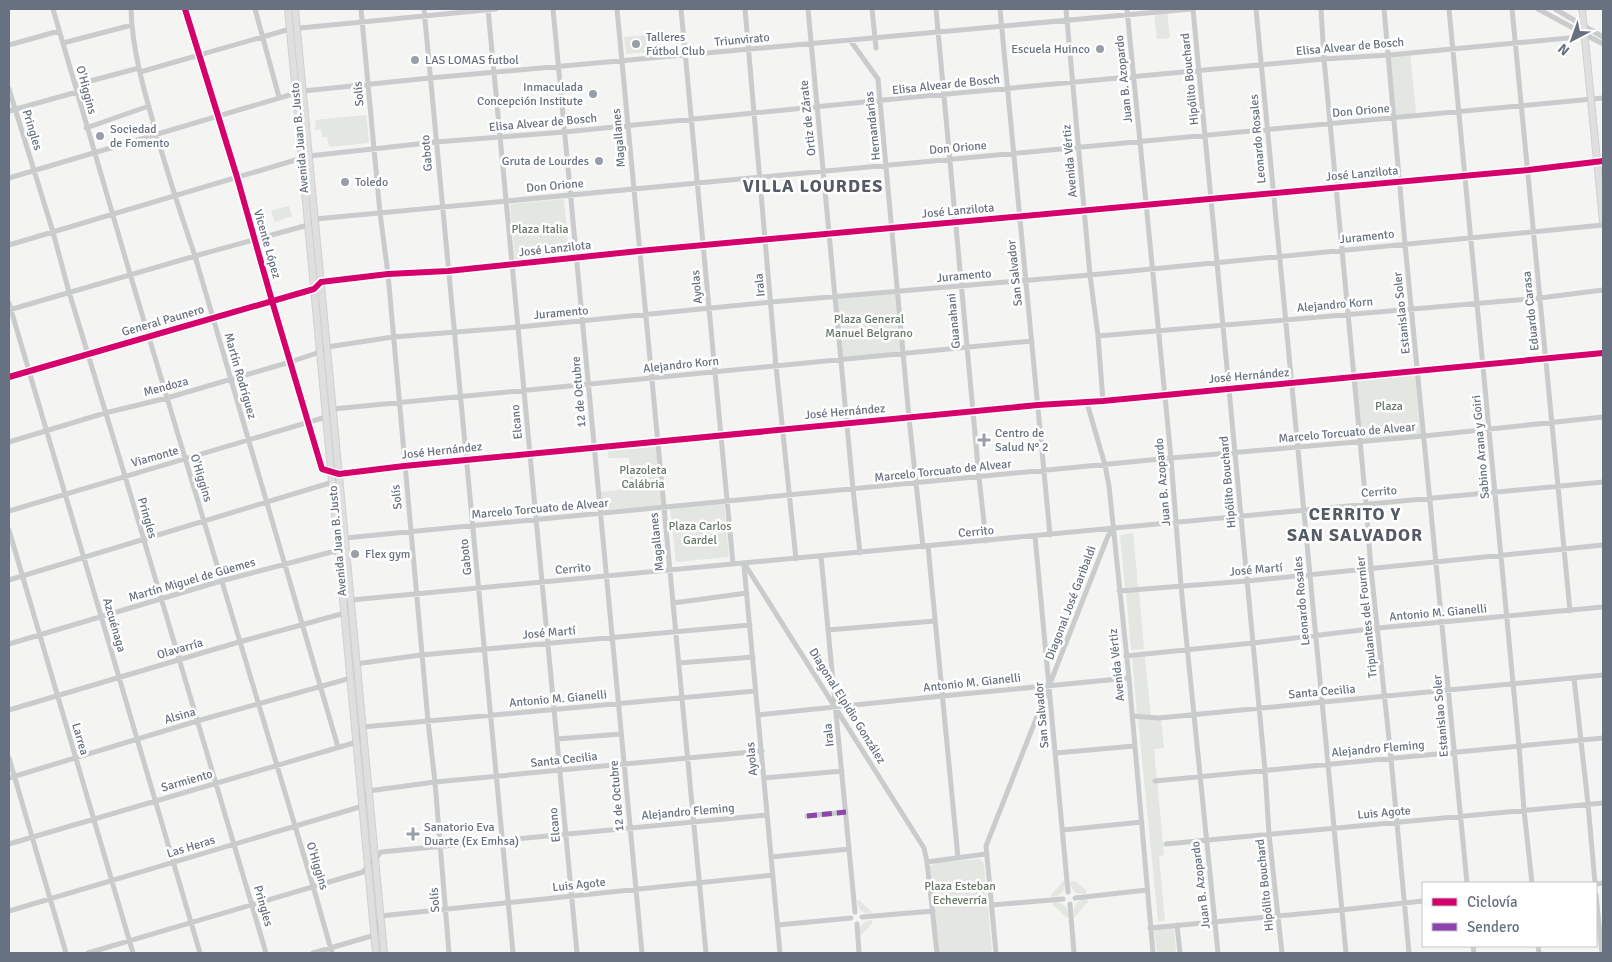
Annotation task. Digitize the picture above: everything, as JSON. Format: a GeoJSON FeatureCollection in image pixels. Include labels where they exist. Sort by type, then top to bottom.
{"type":"FeatureCollection","features":[{"type":"Feature","properties":{"kind":"main road","name":"Avenida Juan B. Justo"},"geometry":{"type":"LineString","coordinates":[[288,9],[293,29],[305,157],[308,225],[326,417],[345,613],[353,665]]}},
{"type":"Feature","properties":{"kind":"main road","name":"Avenida Juan B. Justo"},"geometry":{"type":"LineString","coordinates":[[293,29],[295,9]]}},
{"type":"Feature","properties":{"kind":"main road"},"geometry":{"type":"LineString","coordinates":[[1582,9],[1600,162],[1603,223]]}},
{"type":"Feature","properties":{"kind":"main road","name":"Avenida Juan B. Justo"},"geometry":{"type":"LineString","coordinates":[[305,157],[315,219],[351,600],[357,742],[376,953]]}},
{"type":"Feature","properties":{"kind":"main road","name":"Avenida Juan B. Justo"},"geometry":{"type":"LineString","coordinates":[[354,677],[362,727],[375,858],[383,916],[384,953]]}},
{"type":"Feature","properties":{"kind":"street","name":"O'Higgins"},"geometry":{"type":"LineString","coordinates":[[53,9],[86,128],[113,213],[331,951]]}},
{"type":"Feature","properties":{"kind":"street","name":"Martín Rodríguez"},"geometry":{"type":"LineString","coordinates":[[132,9],[132,25],[139,70],[148,106],[195,256],[338,747]]}},
{"type":"Feature","properties":{"kind":"street","name":"Vicente López"},"geometry":{"type":"LineString","coordinates":[[185,9],[237,177],[322,469],[332,472]]}},
{"type":"Feature","properties":{"kind":"street"},"geometry":{"type":"LineString","coordinates":[[254,9],[279,97]]}},
{"type":"Feature","properties":{"kind":"street","name":"Solís"},"geometry":{"type":"LineString","coordinates":[[361,9],[380,212],[388,274],[421,655],[441,846],[449,953]]}},
{"type":"Feature","properties":{"kind":"street","name":"Gaboto"},"geometry":{"type":"LineString","coordinates":[[424,9],[513,953]]}},
{"type":"Feature","properties":{"kind":"street","name":"Elcano"},"geometry":{"type":"LineString","coordinates":[[488,9],[577,953]]}},
{"type":"Feature","properties":{"kind":"street"},"geometry":{"type":"LineString","coordinates":[[12,110],[76,88],[293,29],[496,9]]}},
{"type":"Feature","properties":{"kind":"street","name":"12 de Octubre"},"geometry":{"type":"LineString","coordinates":[[553,9],[642,953]]}},
{"type":"Feature","properties":{"kind":"street","name":"Magallanes"},"geometry":{"type":"LineString","coordinates":[[617,9],[706,953]]}},
{"type":"Feature","properties":{"kind":"street","name":"Ayolas"},"geometry":{"type":"LineString","coordinates":[[681,9],[733,564]]}},
{"type":"Feature","properties":{"kind":"street","name":"Irala"},"geometry":{"type":"LineString","coordinates":[[745,9],[750,49],[776,366],[796,559]]}},
{"type":"Feature","properties":{"kind":"street","name":"Ortiz de Zárate"},"geometry":{"type":"LineString","coordinates":[[808,9],[852,489],[860,553]]}},
{"type":"Feature","properties":{"kind":"street"},"geometry":{"type":"LineString","coordinates":[[872,9],[876,48]]}},
{"type":"Feature","properties":{"kind":"street","name":"Guanahani"},"geometry":{"type":"LineString","coordinates":[[936,9],[986,541]]}},
{"type":"Feature","properties":{"kind":"street","name":"San Salvador"},"geometry":{"type":"LineString","coordinates":[[1000,9],[1050,535]]}},
{"type":"Feature","properties":{"kind":"street","name":"Avenida Vértiz"},"geometry":{"type":"LineString","coordinates":[[1066,9],[1103,401]]}},
{"type":"Feature","properties":{"kind":"street","name":"Triunvirato"},"geometry":{"type":"LineString","coordinates":[[9,178],[299,92],[558,66],[1067,20],[1128,12],[1192,9]]}},
{"type":"Feature","properties":{"kind":"street","name":"Hipólito Bouchard"},"geometry":{"type":"LineString","coordinates":[[1192,9],[1206,135],[1265,770],[1269,834],[1282,953]]}},
{"type":"Feature","properties":{"kind":"street","name":"Leonardo Rosales"},"geometry":{"type":"LineString","coordinates":[[1256,9],[1346,953]]}},
{"type":"Feature","properties":{"kind":"street","name":"Tripulantes del Fournier"},"geometry":{"type":"LineString","coordinates":[[1321,9],[1371,569],[1398,822],[1409,953]]}},
{"type":"Feature","properties":{"kind":"street","name":"Estanislao Soler"},"geometry":{"type":"LineString","coordinates":[[1384,9],[1467,882]]}},
{"type":"Feature","properties":{"kind":"street","name":"Sabino Arana y Goiri"},"geometry":{"type":"LineString","coordinates":[[1449,9],[1532,882]]}},
{"type":"Feature","properties":{"kind":"street","name":"Eduardo Carasa"},"geometry":{"type":"LineString","coordinates":[[1512,9],[1570,610]]}},
{"type":"Feature","properties":{"kind":"street"},"geometry":{"type":"LineString","coordinates":[[1538,9],[1603,44]]}},
{"type":"Feature","properties":{"kind":"street"},"geometry":{"type":"LineString","coordinates":[[1555,9],[1603,37]]}},
{"type":"Feature","properties":{"kind":"street","name":"Juan B. Azopardo"},"geometry":{"type":"LineString","coordinates":[[1128,12],[1171,458],[1181,586],[1218,953]]}},
{"type":"Feature","properties":{"kind":"street"},"geometry":{"type":"LineString","coordinates":[[63,44],[132,25]]}},
{"type":"Feature","properties":{"kind":"street"},"geometry":{"type":"LineString","coordinates":[[9,45],[59,31]]}},
{"type":"Feature","properties":{"kind":"street","name":"Elisa Alvear de Bosch"},"geometry":{"type":"LineString","coordinates":[[9,245],[305,157],[436,142],[564,132],[1585,35]]}},
{"type":"Feature","properties":{"kind":"street","name":"Hernandarias"},"geometry":{"type":"LineString","coordinates":[[850,40],[878,79],[909,418],[935,621],[958,858]]}},
{"type":"Feature","properties":{"kind":"street","name":"Pringles"},"geometry":{"type":"LineString","coordinates":[[9,89],[12,110],[34,170],[53,232],[69,292],[266,953]]}},
{"type":"Feature","properties":{"kind":"street","name":"Don Orione"},"geometry":{"type":"LineString","coordinates":[[315,219],[1603,98]]}},
{"type":"Feature","properties":{"kind":"street"},"geometry":{"type":"LineString","coordinates":[[86,128],[148,106]]}},
{"type":"Feature","properties":{"kind":"street","name":"José Lanzilota"},"geometry":{"type":"LineString","coordinates":[[321,282],[388,274],[448,271],[640,251],[1466,176],[1600,162]]}},
{"type":"Feature","properties":{"kind":"street"},"geometry":{"type":"LineString","coordinates":[[10,310],[130,274],[308,225],[315,219]]}},
{"type":"Feature","properties":{"kind":"street","name":"Juramento"},"geometry":{"type":"LineString","coordinates":[[327,347],[393,337],[1090,275],[1603,223]]}},
{"type":"Feature","properties":{"kind":"street","name":"General Paunero"},"geometry":{"type":"LineString","coordinates":[[9,377],[314,289],[321,282]]}},
{"type":"Feature","properties":{"kind":"street","name":"Alejandro Korn"},"geometry":{"type":"LineString","coordinates":[[1098,336],[1540,298],[1603,290]]}},
{"type":"Feature","properties":{"kind":"street","name":"Azcuénaga"},"geometry":{"type":"LineString","coordinates":[[9,303],[200,953]]}},
{"type":"Feature","properties":{"kind":"street","name":"Alejandro Korn"},"geometry":{"type":"LineString","coordinates":[[333,409],[1032,341]]}},
{"type":"Feature","properties":{"kind":"street","name":"Mendoza"},"geometry":{"type":"LineString","coordinates":[[9,442],[105,413],[167,398],[290,362],[320,352],[327,347]]}},
{"type":"Feature","properties":{"kind":"street"},"geometry":{"type":"LineString","coordinates":[[1418,371],[1603,353]]}},
{"type":"Feature","properties":{"kind":"street","name":"José Hernández"},"geometry":{"type":"LineString","coordinates":[[339,474],[404,466],[1038,405],[1087,403],[1418,371]]}},
{"type":"Feature","properties":{"kind":"street","name":"Avenida Vértiz"},"geometry":{"type":"LineString","coordinates":[[1087,403],[1105,465],[1113,529],[1153,953]]}},
{"type":"Feature","properties":{"kind":"street"},"geometry":{"type":"LineString","coordinates":[[326,417],[333,409]]}},
{"type":"Feature","properties":{"kind":"street","name":"Viamonte"},"geometry":{"type":"LineString","coordinates":[[9,511],[326,417]]}},
{"type":"Feature","properties":{"kind":"street","name":"Marcelo Torcuato de Alvear"},"geometry":{"type":"LineString","coordinates":[[345,538],[1171,458],[1424,436],[1603,417]]}},
{"type":"Feature","properties":{"kind":"street"},"geometry":{"type":"LineString","coordinates":[[9,580],[333,482],[339,474],[332,472]]}},
{"type":"Feature","properties":{"kind":"street","name":"Cerrito"},"geometry":{"type":"LineString","coordinates":[[351,600],[1603,482]]}},
{"type":"Feature","properties":{"kind":"street","name":"Diagonal José Garibaldi"},"geometry":{"type":"LineString","coordinates":[[986,854],[987,844],[1108,536],[1113,529]]}},
{"type":"Feature","properties":{"kind":"street","name":"Larrea"},"geometry":{"type":"LineString","coordinates":[[9,530],[133,953]]}},
{"type":"Feature","properties":{"kind":"street","name":"San Salvador"},"geometry":{"type":"LineString","coordinates":[[1035,536],[1068,892]]}},
{"type":"Feature","properties":{"kind":"street"},"geometry":{"type":"LineString","coordinates":[[339,550],[345,538]]}},
{"type":"Feature","properties":{"kind":"street","name":"José Martí"},"geometry":{"type":"LineString","coordinates":[[1119,591],[1247,581],[1603,545]]}},
{"type":"Feature","properties":{"kind":"street","name":"Martín Miguel de Güemes"},"geometry":{"type":"LineString","coordinates":[[9,644],[221,581],[339,550]]}},
{"type":"Feature","properties":{"kind":"street","name":"Irala"},"geometry":{"type":"LineString","coordinates":[[821,556],[856,912]]}},
{"type":"Feature","properties":{"kind":"street","name":"Ayolas"},"geometry":{"type":"LineString","coordinates":[[744,563],[780,953]]}},
{"type":"Feature","properties":{"kind":"street","name":"Diagonal Elpidio González"},"geometry":{"type":"LineString","coordinates":[[744,563],[924,848],[928,862]]}},
{"type":"Feature","properties":{"kind":"street"},"geometry":{"type":"LineString","coordinates":[[673,603],[747,593]]}},
{"type":"Feature","properties":{"kind":"street"},"geometry":{"type":"LineString","coordinates":[[345,613],[351,600]]}},
{"type":"Feature","properties":{"kind":"street","name":"Antonio M. Gianelli"},"geometry":{"type":"LineString","coordinates":[[1126,656],[1378,628],[1603,608]]}},
{"type":"Feature","properties":{"kind":"street","name":"Olavarría"},"geometry":{"type":"LineString","coordinates":[[9,710],[345,613]]}},
{"type":"Feature","properties":{"kind":"street"},"geometry":{"type":"LineString","coordinates":[[828,630],[935,621]]}},
{"type":"Feature","properties":{"kind":"street","name":"José Martí"},"geometry":{"type":"LineString","coordinates":[[353,665],[421,655],[750,625]]}},
{"type":"Feature","properties":{"kind":"street"},"geometry":{"type":"LineString","coordinates":[[680,663],[753,657]]}},
{"type":"Feature","properties":{"kind":"street","name":"Santa Cecilia"},"geometry":{"type":"LineString","coordinates":[[1132,716],[1159,718],[1603,675]]}},
{"type":"Feature","properties":{"kind":"street","name":"Alsina"},"geometry":{"type":"LineString","coordinates":[[11,777],[354,677]]}},
{"type":"Feature","properties":{"kind":"street","name":"Antonio M. Gianelli"},"geometry":{"type":"LineString","coordinates":[[758,715],[1128,678]]}},
{"type":"Feature","properties":{"kind":"street"},"geometry":{"type":"LineString","coordinates":[[1574,678],[1595,882]]}},
{"type":"Feature","properties":{"kind":"street","name":"Antonio M. Gianelli"},"geometry":{"type":"LineString","coordinates":[[362,727],[755,691]]}},
{"type":"Feature","properties":{"kind":"street"},"geometry":{"type":"LineString","coordinates":[[357,742],[362,727]]}},
{"type":"Feature","properties":{"kind":"street"},"geometry":{"type":"LineString","coordinates":[[557,740],[621,734]]}},
{"type":"Feature","properties":{"kind":"street","name":"Alejandro Fleming"},"geometry":{"type":"LineString","coordinates":[[1155,780],[1603,738]]}},
{"type":"Feature","properties":{"kind":"street","name":"Sarmiento"},"geometry":{"type":"LineString","coordinates":[[9,844],[357,742]]}},
{"type":"Feature","properties":{"kind":"street"},"geometry":{"type":"LineString","coordinates":[[1056,753],[1134,746]]}},
{"type":"Feature","properties":{"kind":"street","name":"Santa Cecilia"},"geometry":{"type":"LineString","coordinates":[[368,791],[435,782],[762,751]]}},
{"type":"Feature","properties":{"kind":"street"},"geometry":{"type":"LineString","coordinates":[[9,758],[11,777],[32,837],[66,953]]}},
{"type":"Feature","properties":{"kind":"street"},"geometry":{"type":"LineString","coordinates":[[764,778],[842,771]]}},
{"type":"Feature","properties":{"kind":"street"},"geometry":{"type":"LineString","coordinates":[[363,806],[368,791]]}},
{"type":"Feature","properties":{"kind":"street","name":"Luis Agote"},"geometry":{"type":"LineString","coordinates":[[1166,844],[1603,802]]}},
{"type":"Feature","properties":{"kind":"street","name":"Las Heras"},"geometry":{"type":"LineString","coordinates":[[9,911],[363,806]]}},
{"type":"Feature","properties":{"kind":"street"},"geometry":{"type":"LineString","coordinates":[[807,816],[846,812]]}},
{"type":"Feature","properties":{"kind":"street","name":"Alejandro Fleming"},"geometry":{"type":"LineString","coordinates":[[375,858],[381,852],[768,815]]}},
{"type":"Feature","properties":{"kind":"street"},"geometry":{"type":"LineString","coordinates":[[1063,830],[1142,822]]}},
{"type":"Feature","properties":{"kind":"street"},"geometry":{"type":"LineString","coordinates":[[771,857],[849,849]]}},
{"type":"Feature","properties":{"kind":"street"},"geometry":{"type":"LineString","coordinates":[[937,953],[928,862],[986,854],[996,953]]}},
{"type":"Feature","properties":{"kind":"street"},"geometry":{"type":"LineString","coordinates":[[88,953],[363,872],[375,858]]}},
{"type":"Feature","properties":{"kind":"street","name":"Luis Agote"},"geometry":{"type":"LineString","coordinates":[[383,916],[773,875]]}},
{"type":"Feature","properties":{"kind":"street"},"geometry":{"type":"LineString","coordinates":[[1075,898],[1147,890]]}},
{"type":"Feature","properties":{"kind":"street"},"geometry":{"type":"LineString","coordinates":[[1063,899],[1068,892],[1072,893],[1075,898]]}},
{"type":"Feature","properties":{"kind":"street"},"geometry":{"type":"LineString","coordinates":[[1070,904],[1074,902],[1075,898]]}},
{"type":"Feature","properties":{"kind":"street"},"geometry":{"type":"LineString","coordinates":[[992,905],[1063,899]]}},
{"type":"Feature","properties":{"kind":"street"},"geometry":{"type":"LineString","coordinates":[[1063,899],[1065,903],[1070,904]]}},
{"type":"Feature","properties":{"kind":"street"},"geometry":{"type":"LineString","coordinates":[[1150,928],[1422,901]]}},
{"type":"Feature","properties":{"kind":"street"},"geometry":{"type":"LineString","coordinates":[[1070,904],[1074,953]]}},
{"type":"Feature","properties":{"kind":"street"},"geometry":{"type":"LineString","coordinates":[[1597,905],[1602,953]]}},
{"type":"Feature","properties":{"kind":"street"},"geometry":{"type":"LineString","coordinates":[[778,925],[851,918],[856,912],[862,917],[933,911]]}},
{"type":"Feature","properties":{"kind":"street"},"geometry":{"type":"LineString","coordinates":[[313,953],[331,951],[375,936],[383,916]]}},
{"type":"Feature","properties":{"kind":"street"},"geometry":{"type":"LineString","coordinates":[[859,953],[857,924],[862,917]]}},
{"type":"Feature","properties":{"kind":"street"},"geometry":{"type":"LineString","coordinates":[[851,918],[857,924]]}},
{"type":"Feature","properties":{"kind":"street"},"geometry":{"type":"LineString","coordinates":[[1177,925],[1180,953]]}},
{"type":"Feature","properties":{"kind":"green space"},"geometry":{"type":"Polygon","coordinates":[[[1167,11],[1170,38],[1157,39],[1154,12],[1167,11]]]}},
{"type":"Feature","properties":{"kind":"green space","name":"Talleres Fútbol Club"},"geometry":{"type":"Polygon","coordinates":[[[646,35],[648,52],[626,54],[624,37],[646,35]]]}},
{"type":"Feature","properties":{"kind":"green space"},"geometry":{"type":"Polygon","coordinates":[[[1410,51],[1416,113],[1395,117],[1389,55],[1410,51]]]}},
{"type":"Feature","properties":{"kind":"green space"},"geometry":{"type":"Polygon","coordinates":[[[366,115],[368,143],[329,147],[327,137],[322,137],[321,129],[313,130],[316,126],[315,120],[366,115]]]}},
{"type":"Feature","properties":{"kind":"green space","name":"Plaza Italia"},"geometry":{"type":"Polygon","coordinates":[[[564,199],[569,255],[515,260],[510,204],[564,199]]]}},
{"type":"Feature","properties":{"kind":"green space"},"geometry":{"type":"Polygon","coordinates":[[[289,206],[292,216],[275,222],[271,211],[289,206]]]}},
{"type":"Feature","properties":{"kind":"green space","name":"Plaza General Manuel Belgrano"},"geometry":{"type":"Polygon","coordinates":[[[898,291],[903,354],[840,360],[835,297],[898,291]]]}},
{"type":"Feature","properties":{"kind":"green space","name":"Plaza"},"geometry":{"type":"Polygon","coordinates":[[[1418,371],[1424,436],[1360,441],[1355,378],[1418,371]]]}},
{"type":"Feature","properties":{"kind":"green space","name":"Plazoleta Calábria"},"geometry":{"type":"Polygon","coordinates":[[[656,447],[661,505],[603,510],[601,492],[629,489],[627,465],[629,464],[629,458],[608,458],[608,451],[656,447]]]}},
{"type":"Feature","properties":{"kind":"green space","name":"Plaza Carlos Gardel"},"geometry":{"type":"Polygon","coordinates":[[[724,504],[729,557],[676,562],[670,509],[724,504]]]}},
{"type":"Feature","properties":{"kind":"green space"},"geometry":{"type":"Polygon","coordinates":[[[1133,533],[1138,587],[1125,588],[1120,535],[1133,533]]]}},
{"type":"Feature","properties":{"kind":"green space"},"geometry":{"type":"Polygon","coordinates":[[[1139,591],[1144,649],[1131,650],[1126,592],[1139,591]]]}},
{"type":"Feature","properties":{"kind":"green space"},"geometry":{"type":"Polygon","coordinates":[[[1145,657],[1151,716],[1137,714],[1132,658],[1145,657]]]}},
{"type":"Feature","properties":{"kind":"green space"},"geometry":{"type":"Polygon","coordinates":[[[1138,719],[1161,719],[1164,748],[1154,749],[1164,855],[1159,856],[1165,921],[1158,921],[1138,719]]]}},
{"type":"Feature","properties":{"kind":"green space","name":"Plaza Esteban Echeverría"},"geometry":{"type":"Polygon","coordinates":[[[980,859],[984,864],[992,950],[989,953],[939,953],[930,867],[935,863],[980,859]]]}},
{"type":"Feature","properties":{"kind":"green space"},"geometry":{"type":"Polygon","coordinates":[[[1065,881],[1064,890],[1058,896],[1051,897],[1051,895],[1065,881]]]}},
{"type":"Feature","properties":{"kind":"green space"},"geometry":{"type":"Polygon","coordinates":[[[1070,881],[1075,881],[1086,890],[1086,894],[1076,893],[1071,887],[1070,881]]]}},
{"type":"Feature","properties":{"kind":"green space"},"geometry":{"type":"Polygon","coordinates":[[[1087,898],[1088,902],[1074,917],[1076,904],[1087,898]]]}},
{"type":"Feature","properties":{"kind":"green space"},"geometry":{"type":"Polygon","coordinates":[[[859,900],[872,913],[861,911],[857,901],[859,900]]]}},
{"type":"Feature","properties":{"kind":"green space"},"geometry":{"type":"Polygon","coordinates":[[[1052,902],[1059,902],[1064,905],[1069,917],[1066,917],[1052,902]]]}},
{"type":"Feature","properties":{"kind":"green space"},"geometry":{"type":"Polygon","coordinates":[[[872,920],[872,924],[860,935],[862,924],[872,920]]]}},
{"type":"Feature","properties":{"kind":"green space"},"geometry":{"type":"Polygon","coordinates":[[[1174,927],[1176,953],[1157,953],[1154,929],[1174,927]]]}},
{"type":"Feature","properties":{"kind":"marked path"},"geometry":{"type":"LineString","coordinates":[[807,816],[846,812]]}},
{"type":"Feature","properties":{"kind":"cycle path"},"geometry":{"type":"LineString","coordinates":[[185,9],[237,177],[322,469],[339,474],[404,466],[1038,405],[1103,401],[1603,353]]}},
{"type":"Feature","properties":{"kind":"cycle path"},"geometry":{"type":"LineString","coordinates":[[9,377],[314,289],[321,282],[388,274],[448,271],[639,251],[1528,170],[1603,161]]}},
{"type":"Feature","properties":{"kind":"place","name":"Talleres Fútbol Club"},"geometry":{"type":"Point","coordinates":[636,44]}},
{"type":"Feature","properties":{"kind":"place","name":"Escuela Huinco"},"geometry":{"type":"Point","coordinates":[1100,49]}},
{"type":"Feature","properties":{"kind":"place","name":"LAS LOMAS futbol"},"geometry":{"type":"Point","coordinates":[415,60]}},
{"type":"Feature","properties":{"kind":"place","name":"Inmaculada Concepción Institute"},"geometry":{"type":"Point","coordinates":[593,94]}},
{"type":"Feature","properties":{"kind":"place","name":"Sociedad de Fomento"},"geometry":{"type":"Point","coordinates":[100,136]}},
{"type":"Feature","properties":{"kind":"place","name":"Gruta de Lourdes"},"geometry":{"type":"Point","coordinates":[599,161]}},
{"type":"Feature","properties":{"kind":"place","name":"Toledo"},"geometry":{"type":"Point","coordinates":[345,182]}},
{"type":"Feature","properties":{"kind":"place","name":"Centro de Salud N° 2"},"geometry":{"type":"Point","coordinates":[984,440]}},
{"type":"Feature","properties":{"kind":"place","name":"Flex gym"},"geometry":{"type":"Point","coordinates":[355,554]}},
{"type":"Feature","properties":{"kind":"place","name":"Sanatorio Eva Duarte (Ex Emhsa)"},"geometry":{"type":"Point","coordinates":[413,834]}},
{"type":"Feature","properties":{"kind":"district","name":"VILLA LOURDES"},"geometry":{"type":"Point","coordinates":[813,186]}},
{"type":"Feature","properties":{"kind":"district","name":"CERRITO Y SAN SALVADOR"},"geometry":{"type":"Point","coordinates":[1355,524]}}]}
